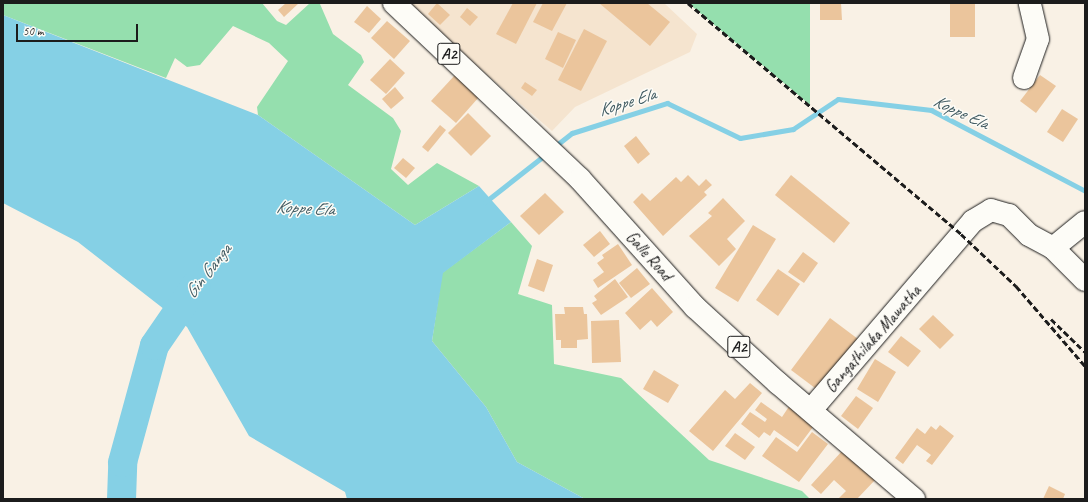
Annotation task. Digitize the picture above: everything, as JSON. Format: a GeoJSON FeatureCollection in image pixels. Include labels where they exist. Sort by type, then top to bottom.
{"type":"FeatureCollection","features":[{"type":"Feature","properties":{"kind":"main road","name":"Galle Road"},"geometry":{"type":"LineString","coordinates":[[394,3],[504,104],[580,179],[695,307],[914,499]]}},
{"type":"Feature","properties":{"kind":"main road"},"geometry":{"type":"LineString","coordinates":[[1024,78],[1038,39],[1030,3]]}},
{"type":"Feature","properties":{"kind":"main road","name":"Gangathilaka Mawatha"},"geometry":{"type":"LineString","coordinates":[[812,410],[973,221],[991,210],[1009,215],[1029,236],[1053,248],[1085,280]]}},
{"type":"Feature","properties":{"kind":"main road"},"geometry":{"type":"LineString","coordinates":[[1053,248],[1085,222]]}},
{"type":"Feature","properties":{"kind":"shaded area"},"geometry":{"type":"Polygon","coordinates":[[[409,3],[664,3],[697,34],[690,52],[575,107],[552,131],[444,38],[409,3]]]}},
{"type":"Feature","properties":{"kind":"green space"},"geometry":{"type":"Polygon","coordinates":[[[3,3],[262,3],[277,21],[286,25],[310,3],[320,4],[333,34],[361,55],[364,62],[348,85],[393,118],[401,131],[391,169],[408,185],[437,163],[479,186],[415,225],[258,115],[257,107],[288,61],[269,43],[233,26],[200,65],[187,67],[175,58],[166,78],[3,15],[3,3]]]}},
{"type":"Feature","properties":{"kind":"green space"},"geometry":{"type":"Polygon","coordinates":[[[688,3],[810,3],[810,105],[688,3]]]}},
{"type":"Feature","properties":{"kind":"green space"},"geometry":{"type":"Polygon","coordinates":[[[511,222],[532,246],[518,294],[552,305],[554,364],[621,378],[709,460],[802,491],[810,499],[585,499],[517,462],[486,407],[432,341],[442,273],[511,222]]]}},
{"type":"Feature","properties":{"kind":"water"},"geometry":{"type":"Polygon","coordinates":[[[3,15],[258,115],[415,225],[479,186],[511,222],[443,273],[432,341],[486,407],[517,462],[585,499],[347,499],[345,492],[249,436],[187,327],[78,242],[3,203],[3,15]]]}},
{"type":"Feature","properties":{"kind":"building"},"geometry":{"type":"Polygon","coordinates":[[[286,3],[299,3],[284,17],[278,10],[286,3]]]}},
{"type":"Feature","properties":{"kind":"building"},"geometry":{"type":"Polygon","coordinates":[[[437,3],[450,15],[440,25],[428,14],[437,3]]]}},
{"type":"Feature","properties":{"kind":"building"},"geometry":{"type":"Polygon","coordinates":[[[513,3],[537,3],[516,44],[496,34],[513,3]]]}},
{"type":"Feature","properties":{"kind":"building"},"geometry":{"type":"Polygon","coordinates":[[[543,3],[567,3],[552,31],[533,22],[543,3]]]}},
{"type":"Feature","properties":{"kind":"building"},"geometry":{"type":"Polygon","coordinates":[[[599,3],[647,3],[670,22],[650,46],[599,3]]]}},
{"type":"Feature","properties":{"kind":"building"},"geometry":{"type":"Polygon","coordinates":[[[820,3],[841,3],[842,20],[820,20],[820,3]]]}},
{"type":"Feature","properties":{"kind":"building"},"geometry":{"type":"Polygon","coordinates":[[[950,3],[975,3],[975,37],[950,37],[950,3]]]}},
{"type":"Feature","properties":{"kind":"building"},"geometry":{"type":"Polygon","coordinates":[[[367,6],[381,19],[369,33],[354,22],[367,6]]]}},
{"type":"Feature","properties":{"kind":"building"},"geometry":{"type":"Polygon","coordinates":[[[467,8],[478,17],[470,26],[460,17],[467,8]]]}},
{"type":"Feature","properties":{"kind":"building"},"geometry":{"type":"Polygon","coordinates":[[[387,21],[410,41],[394,59],[371,38],[387,21]]]}},
{"type":"Feature","properties":{"kind":"building"},"geometry":{"type":"Polygon","coordinates":[[[584,29],[607,41],[581,91],[558,80],[584,29]]]}},
{"type":"Feature","properties":{"kind":"building"},"geometry":{"type":"Polygon","coordinates":[[[558,32],[576,40],[563,68],[545,59],[558,32]]]}},
{"type":"Feature","properties":{"kind":"building"},"geometry":{"type":"Polygon","coordinates":[[[390,59],[405,73],[386,94],[370,80],[390,59]]]}},
{"type":"Feature","properties":{"kind":"building"},"geometry":{"type":"Polygon","coordinates":[[[455,75],[479,97],[456,123],[431,101],[455,75]]]}},
{"type":"Feature","properties":{"kind":"building"},"geometry":{"type":"Polygon","coordinates":[[[1040,75],[1056,86],[1036,113],[1020,101],[1040,75]]]}},
{"type":"Feature","properties":{"kind":"building"},"geometry":{"type":"Polygon","coordinates":[[[525,82],[537,90],[532,96],[521,88],[525,82]]]}},
{"type":"Feature","properties":{"kind":"building"},"geometry":{"type":"Polygon","coordinates":[[[395,87],[404,98],[391,109],[382,99],[395,87]]]}},
{"type":"Feature","properties":{"kind":"building"},"geometry":{"type":"Polygon","coordinates":[[[1062,109],[1078,119],[1063,142],[1047,132],[1062,109]]]}},
{"type":"Feature","properties":{"kind":"building"},"geometry":{"type":"Polygon","coordinates":[[[468,113],[491,136],[471,156],[448,133],[468,113]]]}},
{"type":"Feature","properties":{"kind":"building"},"geometry":{"type":"Polygon","coordinates":[[[440,125],[446,130],[428,152],[422,147],[440,125]]]}},
{"type":"Feature","properties":{"kind":"building"},"geometry":{"type":"Polygon","coordinates":[[[636,136],[650,154],[638,164],[624,146],[636,136]]]}},
{"type":"Feature","properties":{"kind":"building"},"geometry":{"type":"Polygon","coordinates":[[[403,158],[415,168],[406,178],[394,168],[403,158]]]}},
{"type":"Feature","properties":{"kind":"building"},"geometry":{"type":"Polygon","coordinates":[[[688,175],[699,186],[706,179],[712,185],[704,192],[707,195],[663,236],[633,202],[642,193],[650,201],[676,177],[681,182],[688,175]]]}},
{"type":"Feature","properties":{"kind":"building"},"geometry":{"type":"Polygon","coordinates":[[[791,175],[850,223],[834,243],[775,195],[791,175]]]}},
{"type":"Feature","properties":{"kind":"building"},"geometry":{"type":"Polygon","coordinates":[[[545,193],[564,212],[539,235],[520,216],[545,193]]]}},
{"type":"Feature","properties":{"kind":"building"},"geometry":{"type":"Polygon","coordinates":[[[723,198],[745,221],[727,239],[736,249],[719,266],[689,236],[712,216],[708,213],[723,198]]]}},
{"type":"Feature","properties":{"kind":"building"},"geometry":{"type":"Polygon","coordinates":[[[753,225],[776,239],[738,302],[715,288],[753,225]]]}},
{"type":"Feature","properties":{"kind":"building"},"geometry":{"type":"Polygon","coordinates":[[[600,231],[610,244],[594,257],[583,245],[600,231]]]}},
{"type":"Feature","properties":{"kind":"building"},"geometry":{"type":"Polygon","coordinates":[[[618,244],[632,265],[598,288],[593,280],[604,272],[597,263],[604,258],[602,255],[618,244]]]}},
{"type":"Feature","properties":{"kind":"building"},"geometry":{"type":"Polygon","coordinates":[[[803,252],[818,263],[804,283],[788,272],[803,252]]]}},
{"type":"Feature","properties":{"kind":"building"},"geometry":{"type":"Polygon","coordinates":[[[537,259],[553,265],[544,292],[528,286],[537,259]]]}},
{"type":"Feature","properties":{"kind":"building"},"geometry":{"type":"Polygon","coordinates":[[[637,268],[650,284],[631,298],[619,283],[637,268]]]}},
{"type":"Feature","properties":{"kind":"building"},"geometry":{"type":"Polygon","coordinates":[[[778,269],[800,284],[778,316],[756,300],[778,269]]]}},
{"type":"Feature","properties":{"kind":"building"},"geometry":{"type":"Polygon","coordinates":[[[615,279],[628,297],[601,315],[592,303],[597,300],[594,296],[615,279]]]}},
{"type":"Feature","properties":{"kind":"building"},"geometry":{"type":"Polygon","coordinates":[[[652,288],[673,312],[657,327],[651,320],[640,330],[625,313],[652,288]]]}},
{"type":"Feature","properties":{"kind":"building"},"geometry":{"type":"Polygon","coordinates":[[[564,307],[583,307],[584,314],[587,314],[588,339],[577,340],[577,348],[561,348],[561,340],[556,340],[555,314],[565,314],[564,307]]]}},
{"type":"Feature","properties":{"kind":"building"},"geometry":{"type":"Polygon","coordinates":[[[933,315],[954,335],[940,349],[919,329],[933,315]]]}},
{"type":"Feature","properties":{"kind":"building"},"geometry":{"type":"Polygon","coordinates":[[[830,318],[858,339],[819,391],[791,370],[830,318]]]}},
{"type":"Feature","properties":{"kind":"building"},"geometry":{"type":"Polygon","coordinates":[[[619,320],[621,362],[592,363],[591,321],[619,320]]]}},
{"type":"Feature","properties":{"kind":"building"},"geometry":{"type":"Polygon","coordinates":[[[901,336],[921,351],[908,367],[888,352],[901,336]]]}},
{"type":"Feature","properties":{"kind":"building"},"geometry":{"type":"Polygon","coordinates":[[[875,359],[896,372],[878,402],[857,389],[875,359]]]}},
{"type":"Feature","properties":{"kind":"building"},"geometry":{"type":"Polygon","coordinates":[[[654,370],[679,385],[668,403],[643,389],[654,370]]]}},
{"type":"Feature","properties":{"kind":"building"},"geometry":{"type":"Polygon","coordinates":[[[750,383],[762,393],[713,451],[689,431],[725,390],[735,399],[750,383]]]}},
{"type":"Feature","properties":{"kind":"building"},"geometry":{"type":"Polygon","coordinates":[[[856,396],[873,408],[858,429],[841,416],[856,396]]]}},
{"type":"Feature","properties":{"kind":"building"},"geometry":{"type":"Polygon","coordinates":[[[761,402],[782,417],[790,405],[816,423],[798,447],[774,430],[770,436],[764,432],[759,438],[741,424],[750,412],[765,422],[767,419],[755,410],[761,402]]]}},
{"type":"Feature","properties":{"kind":"building"},"geometry":{"type":"Polygon","coordinates":[[[940,425],[954,436],[932,465],[926,461],[931,455],[917,445],[903,464],[895,458],[917,428],[925,434],[931,426],[936,430],[940,425]]]}},
{"type":"Feature","properties":{"kind":"building"},"geometry":{"type":"Polygon","coordinates":[[[812,432],[828,444],[799,482],[762,456],[776,437],[797,452],[812,432]]]}},
{"type":"Feature","properties":{"kind":"building"},"geometry":{"type":"Polygon","coordinates":[[[735,433],[755,447],[745,460],[725,446],[735,433]]]}},
{"type":"Feature","properties":{"kind":"building"},"geometry":{"type":"Polygon","coordinates":[[[842,451],[875,480],[857,499],[838,499],[846,491],[834,480],[821,494],[811,485],[842,451]]]}},
{"type":"Feature","properties":{"kind":"building"},"geometry":{"type":"Polygon","coordinates":[[[1049,486],[1065,494],[1063,499],[1043,499],[1049,486]]]}},
{"type":"Feature","properties":{"kind":"waterway","name":"Koppe Ela"},"geometry":{"type":"LineString","coordinates":[[554,147],[572,133],[667,103],[740,138],[793,129],[838,99],[931,110],[1085,191]]}},
{"type":"Feature","properties":{"kind":"waterway","name":"Koppe Ela"},"geometry":{"type":"LineString","coordinates":[[485,202],[546,154]]}},
{"type":"Feature","properties":{"kind":"waterway","name":"Gin Ganga"},"geometry":{"type":"LineString","coordinates":[[121,499],[122,462],[154,345],[196,284]]}},
{"type":"Feature","properties":{"kind":"railway"},"geometry":{"type":"LineString","coordinates":[[688,3],[961,234],[1016,286],[1085,366]]}},
{"type":"Feature","properties":{"kind":"railway"},"geometry":{"type":"LineString","coordinates":[[1051,319],[1085,352]]}}]}
